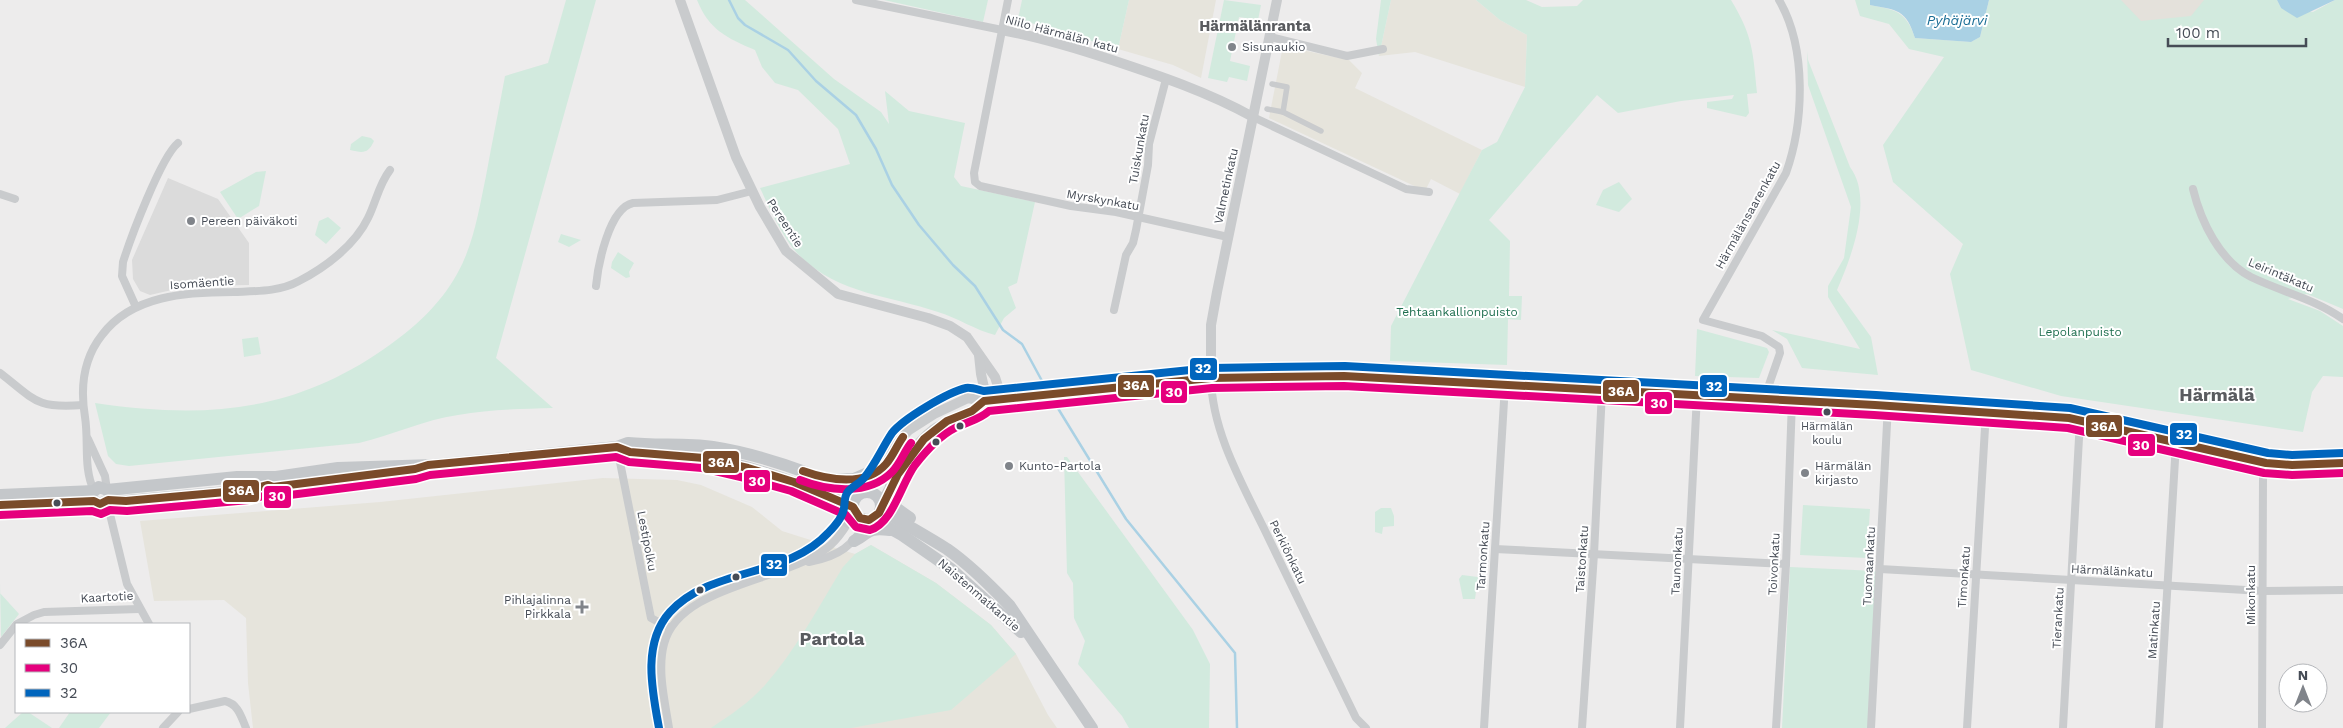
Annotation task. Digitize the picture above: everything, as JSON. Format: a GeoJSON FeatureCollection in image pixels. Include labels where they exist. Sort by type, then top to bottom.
{"type":"FeatureCollection","features":[{"type":"Feature","properties":{"kind":"main road"},"geometry":{"type":"LineString","coordinates":[[0,495],[135,500],[248,490],[272,481],[338,468],[431,465],[617,447],[628,443],[712,447],[777,462],[862,493],[878,496],[876,513],[860,518],[797,489],[794,482],[748,468],[704,458],[630,452],[617,447]]}},
{"type":"Feature","properties":{"kind":"main road"},"geometry":{"type":"LineString","coordinates":[[827,480],[854,479],[884,466]]}},
{"type":"Feature","properties":{"kind":"main road"},"geometry":{"type":"LineString","coordinates":[[891,485],[896,508],[921,526],[926,536]]}},
{"type":"Feature","properties":{"kind":"main road"},"geometry":{"type":"LineString","coordinates":[[852,514],[855,499],[862,493]]}},
{"type":"Feature","properties":{"kind":"main road"},"geometry":{"type":"LineString","coordinates":[[0,505],[101,498]]}},
{"type":"Feature","properties":{"kind":"main road","name":"Naistenmatkantie"},"geometry":{"type":"LineString","coordinates":[[876,513],[892,530],[926,550],[951,569],[1033,643]]}},
{"type":"Feature","properties":{"kind":"main road","name":"Naistenmatkantie"},"geometry":{"type":"LineString","coordinates":[[876,513],[926,536],[970,567],[991,586],[1010,606],[1033,643],[1092,728]]}},
{"type":"Feature","properties":{"kind":"main road"},"geometry":{"type":"LineString","coordinates":[[854,541],[865,532],[874,529],[892,530]]}},
{"type":"Feature","properties":{"kind":"street","name":"Pereentie"},"geometry":{"type":"LineString","coordinates":[[680,0],[720,114],[752,191],[786,251],[838,294],[928,318],[950,326],[967,337],[994,377],[1002,399]]}},
{"type":"Feature","properties":{"kind":"street","name":"Niilo Härmälän katu"},"geometry":{"type":"LineString","coordinates":[[856,0],[1002,30],[1078,49],[1166,78],[1206,94],[1253,117]]}},
{"type":"Feature","properties":{"kind":"street"},"geometry":{"type":"LineString","coordinates":[[1002,30],[1008,0]]}},
{"type":"Feature","properties":{"kind":"street","name":"Valmetinkatu"},"geometry":{"type":"LineString","coordinates":[[1211,378],[1211,325],[1277,0]]}},
{"type":"Feature","properties":{"kind":"street","name":"Härmälänsaarenkatu"},"geometry":{"type":"LineString","coordinates":[[1764,399],[1779,353],[1779,347],[1762,336],[1703,320],[1786,173],[1794,149],[1798,127],[1798,66],[1790,28],[1779,0]]}},
{"type":"Feature","properties":{"kind":"street","name":"Myrskynkatu"},"geometry":{"type":"LineString","coordinates":[[1002,30],[974,173],[974,182],[980,186],[1071,206],[1138,217],[1228,237]]}},
{"type":"Feature","properties":{"kind":"street"},"geometry":{"type":"LineString","coordinates":[[1270,37],[1347,56],[1383,49]]}},
{"type":"Feature","properties":{"kind":"street","name":"Tuiskunkatu"},"geometry":{"type":"LineString","coordinates":[[1114,310],[1126,256],[1133,243],[1148,165],[1149,144],[1166,78]]}},
{"type":"Feature","properties":{"kind":"street"},"geometry":{"type":"LineString","coordinates":[[1272,84],[1287,87],[1283,112]]}},
{"type":"Feature","properties":{"kind":"street"},"geometry":{"type":"LineString","coordinates":[[1267,109],[1283,112],[1321,131]]}},
{"type":"Feature","properties":{"kind":"street"},"geometry":{"type":"LineString","coordinates":[[1253,117],[1406,189],[1429,192]]}},
{"type":"Feature","properties":{"kind":"street"},"geometry":{"type":"LineString","coordinates":[[136,307],[122,276],[123,262],[160,169],[170,150],[178,143]]}},
{"type":"Feature","properties":{"kind":"street","name":"Isomäentie"},"geometry":{"type":"LineString","coordinates":[[101,498],[87,476],[88,439],[83,405],[84,374],[95,345],[111,324],[136,307],[178,295],[266,291],[290,286],[302,280],[341,252],[359,234],[390,170]]}},
{"type":"Feature","properties":{"kind":"street","name":"Leirintäkatu"},"geometry":{"type":"LineString","coordinates":[[2193,189],[2199,212],[2209,232],[2236,267],[2259,280],[2316,302],[2343,319]]}},
{"type":"Feature","properties":{"kind":"street"},"geometry":{"type":"LineString","coordinates":[[596,286],[599,263],[617,213],[623,206],[633,203],[717,200],[752,191]]}},
{"type":"Feature","properties":{"kind":"street"},"geometry":{"type":"LineString","coordinates":[[0,194],[16,199]]}},
{"type":"Feature","properties":{"kind":"street"},"geometry":{"type":"LineString","coordinates":[[979,353],[986,401]]}},
{"type":"Feature","properties":{"kind":"street"},"geometry":{"type":"LineString","coordinates":[[0,373],[42,404],[63,407],[83,405]]}},
{"type":"Feature","properties":{"kind":"street"},"geometry":{"type":"LineString","coordinates":[[862,493],[884,466],[901,438],[916,425],[968,398],[986,401],[1211,378],[1344,376],[1888,405],[2080,420],[2266,463],[2343,463]]}},
{"type":"Feature","properties":{"kind":"street","name":"Perkiönkatu"},"geometry":{"type":"LineString","coordinates":[[1211,378],[1211,395],[1222,436],[1242,482],[1356,718],[1366,728]]}},
{"type":"Feature","properties":{"kind":"street","name":"Tarmonkatu"},"geometry":{"type":"LineString","coordinates":[[1484,728],[1504,385]]}},
{"type":"Feature","properties":{"kind":"street","name":"Taistonkatu"},"geometry":{"type":"LineString","coordinates":[[1582,728],[1594,554],[1602,391]]}},
{"type":"Feature","properties":{"kind":"street","name":"Taunonkatu"},"geometry":{"type":"LineString","coordinates":[[1680,728],[1697,395]]}},
{"type":"Feature","properties":{"kind":"street","name":"Toivonkatu"},"geometry":{"type":"LineString","coordinates":[[1776,728],[1786,564],[1792,400]]}},
{"type":"Feature","properties":{"kind":"street"},"geometry":{"type":"LineString","coordinates":[[669,728],[662,673],[663,647],[670,628],[703,600],[802,563],[836,554],[854,541],[876,513],[910,455],[928,434],[949,420],[980,407],[986,401]]}},
{"type":"Feature","properties":{"kind":"street","name":"Tuomaankatu"},"geometry":{"type":"LineString","coordinates":[[1871,728],[1888,405]]}},
{"type":"Feature","properties":{"kind":"street","name":"Tierankatu"},"geometry":{"type":"LineString","coordinates":[[2063,728],[2080,420]]}},
{"type":"Feature","properties":{"kind":"street","name":"Timonkatu"},"geometry":{"type":"LineString","coordinates":[[1966,728],[1985,428]]}},
{"type":"Feature","properties":{"kind":"street"},"geometry":{"type":"LineString","coordinates":[[88,439],[105,476],[101,498]]}},
{"type":"Feature","properties":{"kind":"street","name":"Matinkatu"},"geometry":{"type":"LineString","coordinates":[[2159,728],[2176,443]]}},
{"type":"Feature","properties":{"kind":"street","name":"Lestipolku"},"geometry":{"type":"LineString","coordinates":[[617,447],[651,618],[670,628]]}},
{"type":"Feature","properties":{"kind":"street","name":"Mikonkatu"},"geometry":{"type":"LineString","coordinates":[[2262,728],[2263,478],[2266,463]]}},
{"type":"Feature","properties":{"kind":"street","name":"Kaartotie"},"geometry":{"type":"LineString","coordinates":[[18,623],[44,612],[139,609],[127,584],[110,519],[101,498]]}},
{"type":"Feature","properties":{"kind":"street"},"geometry":{"type":"LineString","coordinates":[[802,563],[829,546],[852,514]]}},
{"type":"Feature","properties":{"kind":"street"},"geometry":{"type":"LineString","coordinates":[[1495,549],[1688,557],[1786,564]]}},
{"type":"Feature","properties":{"kind":"street","name":"Härmälänkatu"},"geometry":{"type":"LineString","coordinates":[[1880,569],[2263,591],[2343,590]]}},
{"type":"Feature","properties":{"kind":"street"},"geometry":{"type":"LineString","coordinates":[[139,609],[148,623]]}},
{"type":"Feature","properties":{"kind":"street","name":"Kaartotie"},"geometry":{"type":"LineString","coordinates":[[0,645],[15,625]]}},
{"type":"Feature","properties":{"kind":"street"},"geometry":{"type":"LineString","coordinates":[[190,708],[225,701],[230,702],[238,710],[246,728]]}},
{"type":"Feature","properties":{"kind":"street"},"geometry":{"type":"LineString","coordinates":[[163,728],[177,713]]}},
{"type":"Feature","properties":{"kind":"shaded area"},"geometry":{"type":"Polygon","coordinates":[[[1129,0],[1216,0],[1201,78],[1173,65],[1118,49],[1129,0]]]}},
{"type":"Feature","properties":{"kind":"shaded area"},"geometry":{"type":"Polygon","coordinates":[[[1391,0],[1476,0],[1500,20],[1527,35],[1525,87],[1415,52],[1379,56],[1391,0]]]}},
{"type":"Feature","properties":{"kind":"shaded area"},"geometry":{"type":"Polygon","coordinates":[[[1283,46],[1349,60],[1362,73],[1355,88],[1482,150],[1460,194],[1431,179],[1425,191],[1269,118],[1283,46]]]}},
{"type":"Feature","properties":{"kind":"shaded area","name":"Pereen päiväkoti"},"geometry":{"type":"Polygon","coordinates":[[[168,178],[218,199],[249,243],[249,285],[189,286],[150,295],[140,291],[133,279],[132,260],[168,178]]]}},
{"type":"Feature","properties":{"kind":"shaded area"},"geometry":{"type":"Polygon","coordinates":[[[603,478],[677,480],[701,485],[752,507],[782,531],[855,554],[871,545],[936,583],[991,625],[1016,654],[1048,715],[1057,728],[253,728],[248,683],[246,618],[224,600],[154,601],[140,521],[380,502],[603,478]]]}},
{"type":"Feature","properties":{"kind":"green space"},"geometry":{"type":"Polygon","coordinates":[[[566,0],[596,0],[496,358],[553,408],[494,410],[445,417],[359,443],[129,466],[116,464],[108,456],[95,403],[135,408],[210,410],[246,406],[281,398],[315,387],[350,370],[384,349],[425,316],[457,274],[472,239],[505,76],[548,63],[566,0]]]}},
{"type":"Feature","properties":{"kind":"green space"},"geometry":{"type":"Polygon","coordinates":[[[697,0],[745,0],[834,79],[881,112],[889,124],[885,91],[909,111],[965,123],[954,177],[961,186],[1035,202],[1017,283],[1008,287],[1016,308],[1004,318],[995,335],[953,317],[849,286],[832,279],[801,257],[778,224],[760,188],[850,164],[838,129],[798,90],[775,83],[762,67],[755,50],[728,37],[713,26],[697,0]]]}},
{"type":"Feature","properties":{"kind":"green space"},"geometry":{"type":"Polygon","coordinates":[[[884,0],[988,0],[983,22],[884,0]]]}},
{"type":"Feature","properties":{"kind":"green space"},"geometry":{"type":"Polygon","coordinates":[[[1022,0],[1129,0],[1118,49],[1018,19],[1022,0]]]}},
{"type":"Feature","properties":{"kind":"green space"},"geometry":{"type":"Polygon","coordinates":[[[1224,0],[1261,5],[1258,20],[1239,17],[1230,61],[1250,66],[1247,81],[1229,77],[1227,82],[1208,78],[1224,0]]]}},
{"type":"Feature","properties":{"kind":"green space"},"geometry":{"type":"Polygon","coordinates":[[[1381,0],[1391,0],[1379,56],[1376,39],[1381,0]]]}},
{"type":"Feature","properties":{"kind":"green space","name":"Tehtaankallionpuisto"},"geometry":{"type":"Polygon","coordinates":[[[1476,0],[1526,0],[1542,7],[1577,6],[1583,0],[1731,0],[1748,34],[1757,93],[1747,94],[1749,113],[1746,117],[1707,108],[1707,102],[1732,99],[1734,95],[1681,101],[1618,113],[1597,95],[1489,220],[1510,241],[1509,296],[1522,296],[1521,320],[1508,319],[1507,365],[1390,361],[1391,326],[1482,150],[1497,142],[1525,87],[1527,35],[1500,20],[1476,0]]]}},
{"type":"Feature","properties":{"kind":"green space","name":"Lepolanpuisto"},"geometry":{"type":"Polygon","coordinates":[[[1855,0],[1870,0],[1870,5],[1887,8],[1899,13],[1908,22],[1915,38],[1971,42],[1980,37],[1989,0],[2277,0],[2281,8],[2313,12],[2335,0],[2343,0],[2343,309],[2307,294],[2288,299],[2320,311],[2343,326],[2343,377],[2323,376],[2312,392],[2303,432],[2061,396],[1971,370],[1950,274],[1963,244],[1893,182],[1883,145],[1944,57],[1909,49],[1889,24],[1860,16],[1855,0]]]}},
{"type":"Feature","properties":{"kind":"green space"},"geometry":{"type":"Polygon","coordinates":[[[1807,51],[1808,60],[1850,167],[1857,180],[1860,195],[1860,212],[1854,245],[1837,290],[1871,337],[1878,375],[1802,368],[1787,339],[1772,330],[1860,349],[1828,297],[1828,286],[1844,258],[1851,207],[1808,85],[1807,51]]]}},
{"type":"Feature","properties":{"kind":"green space"},"geometry":{"type":"Polygon","coordinates":[[[362,136],[371,138],[374,141],[370,148],[365,152],[350,150],[351,144],[362,136]]]}},
{"type":"Feature","properties":{"kind":"green space"},"geometry":{"type":"Polygon","coordinates":[[[266,171],[259,206],[238,219],[220,192],[256,172],[266,171]]]}},
{"type":"Feature","properties":{"kind":"green space"},"geometry":{"type":"Polygon","coordinates":[[[1619,182],[1632,199],[1619,212],[1596,205],[1603,190],[1619,182]]]}},
{"type":"Feature","properties":{"kind":"green space"},"geometry":{"type":"Polygon","coordinates":[[[328,217],[341,228],[326,244],[315,235],[319,221],[328,217]]]}},
{"type":"Feature","properties":{"kind":"green space"},"geometry":{"type":"Polygon","coordinates":[[[561,234],[581,240],[569,247],[558,242],[561,234]]]}},
{"type":"Feature","properties":{"kind":"green space"},"geometry":{"type":"Polygon","coordinates":[[[618,252],[634,263],[629,272],[630,277],[626,278],[611,268],[618,252]]]}},
{"type":"Feature","properties":{"kind":"green space"},"geometry":{"type":"Polygon","coordinates":[[[1697,329],[1767,348],[1769,352],[1759,378],[1695,376],[1697,329]]]}},
{"type":"Feature","properties":{"kind":"green space"},"geometry":{"type":"Polygon","coordinates":[[[258,337],[261,354],[244,357],[242,339],[258,337]]]}},
{"type":"Feature","properties":{"kind":"green space"},"geometry":{"type":"Polygon","coordinates":[[[1064,457],[1067,457],[1193,630],[1210,664],[1209,728],[1129,728],[1122,716],[1078,664],[1085,641],[1074,618],[1073,583],[1067,573],[1064,457]]]}},
{"type":"Feature","properties":{"kind":"green space"},"geometry":{"type":"Polygon","coordinates":[[[1803,505],[1870,509],[1867,558],[1800,555],[1803,505]]]}},
{"type":"Feature","properties":{"kind":"green space"},"geometry":{"type":"Polygon","coordinates":[[[1381,508],[1391,508],[1394,516],[1394,526],[1383,527],[1382,534],[1375,532],[1375,512],[1381,508]]]}},
{"type":"Feature","properties":{"kind":"green space"},"geometry":{"type":"Polygon","coordinates":[[[871,545],[936,583],[991,625],[1016,654],[951,710],[851,728],[711,728],[747,703],[765,685],[797,643],[843,567],[855,554],[871,545]]]}},
{"type":"Feature","properties":{"kind":"green space"},"geometry":{"type":"Polygon","coordinates":[[[1790,567],[1876,571],[1868,728],[1782,728],[1790,567]]]}},
{"type":"Feature","properties":{"kind":"green space"},"geometry":{"type":"Polygon","coordinates":[[[1462,575],[1478,577],[1475,599],[1463,599],[1459,579],[1462,575]]]}},
{"type":"Feature","properties":{"kind":"green space"},"geometry":{"type":"Polygon","coordinates":[[[0,593],[19,614],[1,637],[0,593]]]}},
{"type":"Feature","properties":{"kind":"green space"},"geometry":{"type":"Polygon","coordinates":[[[22,713],[30,713],[52,728],[5,728],[22,713]]]}},
{"type":"Feature","properties":{"kind":"green space"},"geometry":{"type":"Polygon","coordinates":[[[69,713],[110,713],[99,728],[59,728],[69,713]]]}},
{"type":"Feature","properties":{"kind":"sand"},"geometry":{"type":"Polygon","coordinates":[[[2121,0],[2204,0],[2191,16],[2141,21],[2121,0]]]}},
{"type":"Feature","properties":{"kind":"water","name":"Pyhäjärvi"},"geometry":{"type":"Polygon","coordinates":[[[1870,0],[1989,0],[1980,37],[1971,42],[1915,38],[1912,28],[1904,16],[1894,10],[1870,5],[1870,0]]]}},
{"type":"Feature","properties":{"kind":"water"},"geometry":{"type":"Polygon","coordinates":[[[2277,0],[2335,0],[2297,18],[2281,8],[2277,0]]]}},
{"type":"Feature","properties":{"kind":"waterway"},"geometry":{"type":"LineString","coordinates":[[729,0],[738,18],[745,25],[788,50],[816,81],[856,115],[876,149],[892,185],[919,225],[953,265],[975,286],[1003,330],[1022,344],[1048,392]]}},
{"type":"Feature","properties":{"kind":"waterway"},"geometry":{"type":"LineString","coordinates":[[1051,397],[1126,519],[1235,653],[1237,728]]}},
{"type":"Feature","properties":{"kind":"transit line","name":"32"},"geometry":{"type":"LineString","coordinates":[[659,728],[652,683],[652,652],[661,624],[670,612],[687,598],[706,587],[771,566],[792,558],[811,547],[838,522],[842,515],[847,493],[868,473],[892,433],[906,421],[938,400],[966,388],[984,391],[1210,368],[1345,366],[1876,395],[2070,408],[2268,453],[2292,455],[2343,453]]}},
{"type":"Feature","properties":{"kind":"transit line","name":"36A"},"geometry":{"type":"LineString","coordinates":[[0,505],[94,501],[100,504],[108,500],[126,501],[248,490],[268,485],[273,487],[415,469],[428,465],[617,447],[630,452],[704,458],[748,468],[794,482],[853,507],[860,518],[869,520],[879,513],[898,474],[924,439],[947,421],[972,411],[984,401],[1211,378],[1344,376],[1875,405],[2069,418],[2266,463],[2292,465],[2343,463]]}},
{"type":"Feature","properties":{"kind":"transit line","name":"30"},"geometry":{"type":"LineString","coordinates":[[0,515],[92,511],[101,514],[110,510],[127,511],[249,500],[267,495],[274,497],[416,479],[430,475],[616,457],[629,462],[702,468],[791,491],[846,515],[856,527],[870,530],[885,520],[915,465],[933,444],[949,431],[977,419],[989,411],[1212,388],[1344,386],[1874,415],[2068,428],[2264,473],[2292,475],[2343,473]]}},
{"type":"Feature","properties":{"kind":"transit line","name":"36A"},"geometry":{"type":"LineString","coordinates":[[803,471],[824,477],[846,480],[868,476],[886,464],[903,437]]}},
{"type":"Feature","properties":{"kind":"transit line","name":"30"},"geometry":{"type":"LineString","coordinates":[[800,480],[835,489],[860,488],[871,485],[882,480],[892,472],[911,443]]}},
{"type":"Feature","properties":{"kind":"place","name":"Sisunaukio"},"geometry":{"type":"Point","coordinates":[1232,47]}},
{"type":"Feature","properties":{"kind":"place","name":"Pereen päiväkoti"},"geometry":{"type":"Point","coordinates":[191,221]}},
{"type":"Feature","properties":{"kind":"place","name":"Härmälän koulu"},"geometry":{"type":"Point","coordinates":[1827,412]}},
{"type":"Feature","properties":{"kind":"place","name":"Kunto-Partola"},"geometry":{"type":"Point","coordinates":[1009,466]}},
{"type":"Feature","properties":{"kind":"place","name":"Härmälän kirjasto"},"geometry":{"type":"Point","coordinates":[1805,473]}},
{"type":"Feature","properties":{"kind":"place","name":"Pihlajalinna Pirkkala"},"geometry":{"type":"Point","coordinates":[582,607]}},
{"type":"Feature","properties":{"kind":"district","name":"Härmälänranta"},"geometry":{"type":"Point","coordinates":[1255,26]}},
{"type":"Feature","properties":{"kind":"district","name":"Härmälä"},"geometry":{"type":"Point","coordinates":[2217,394]}},
{"type":"Feature","properties":{"kind":"district","name":"Partola"},"geometry":{"type":"Point","coordinates":[832,638]}}]}
